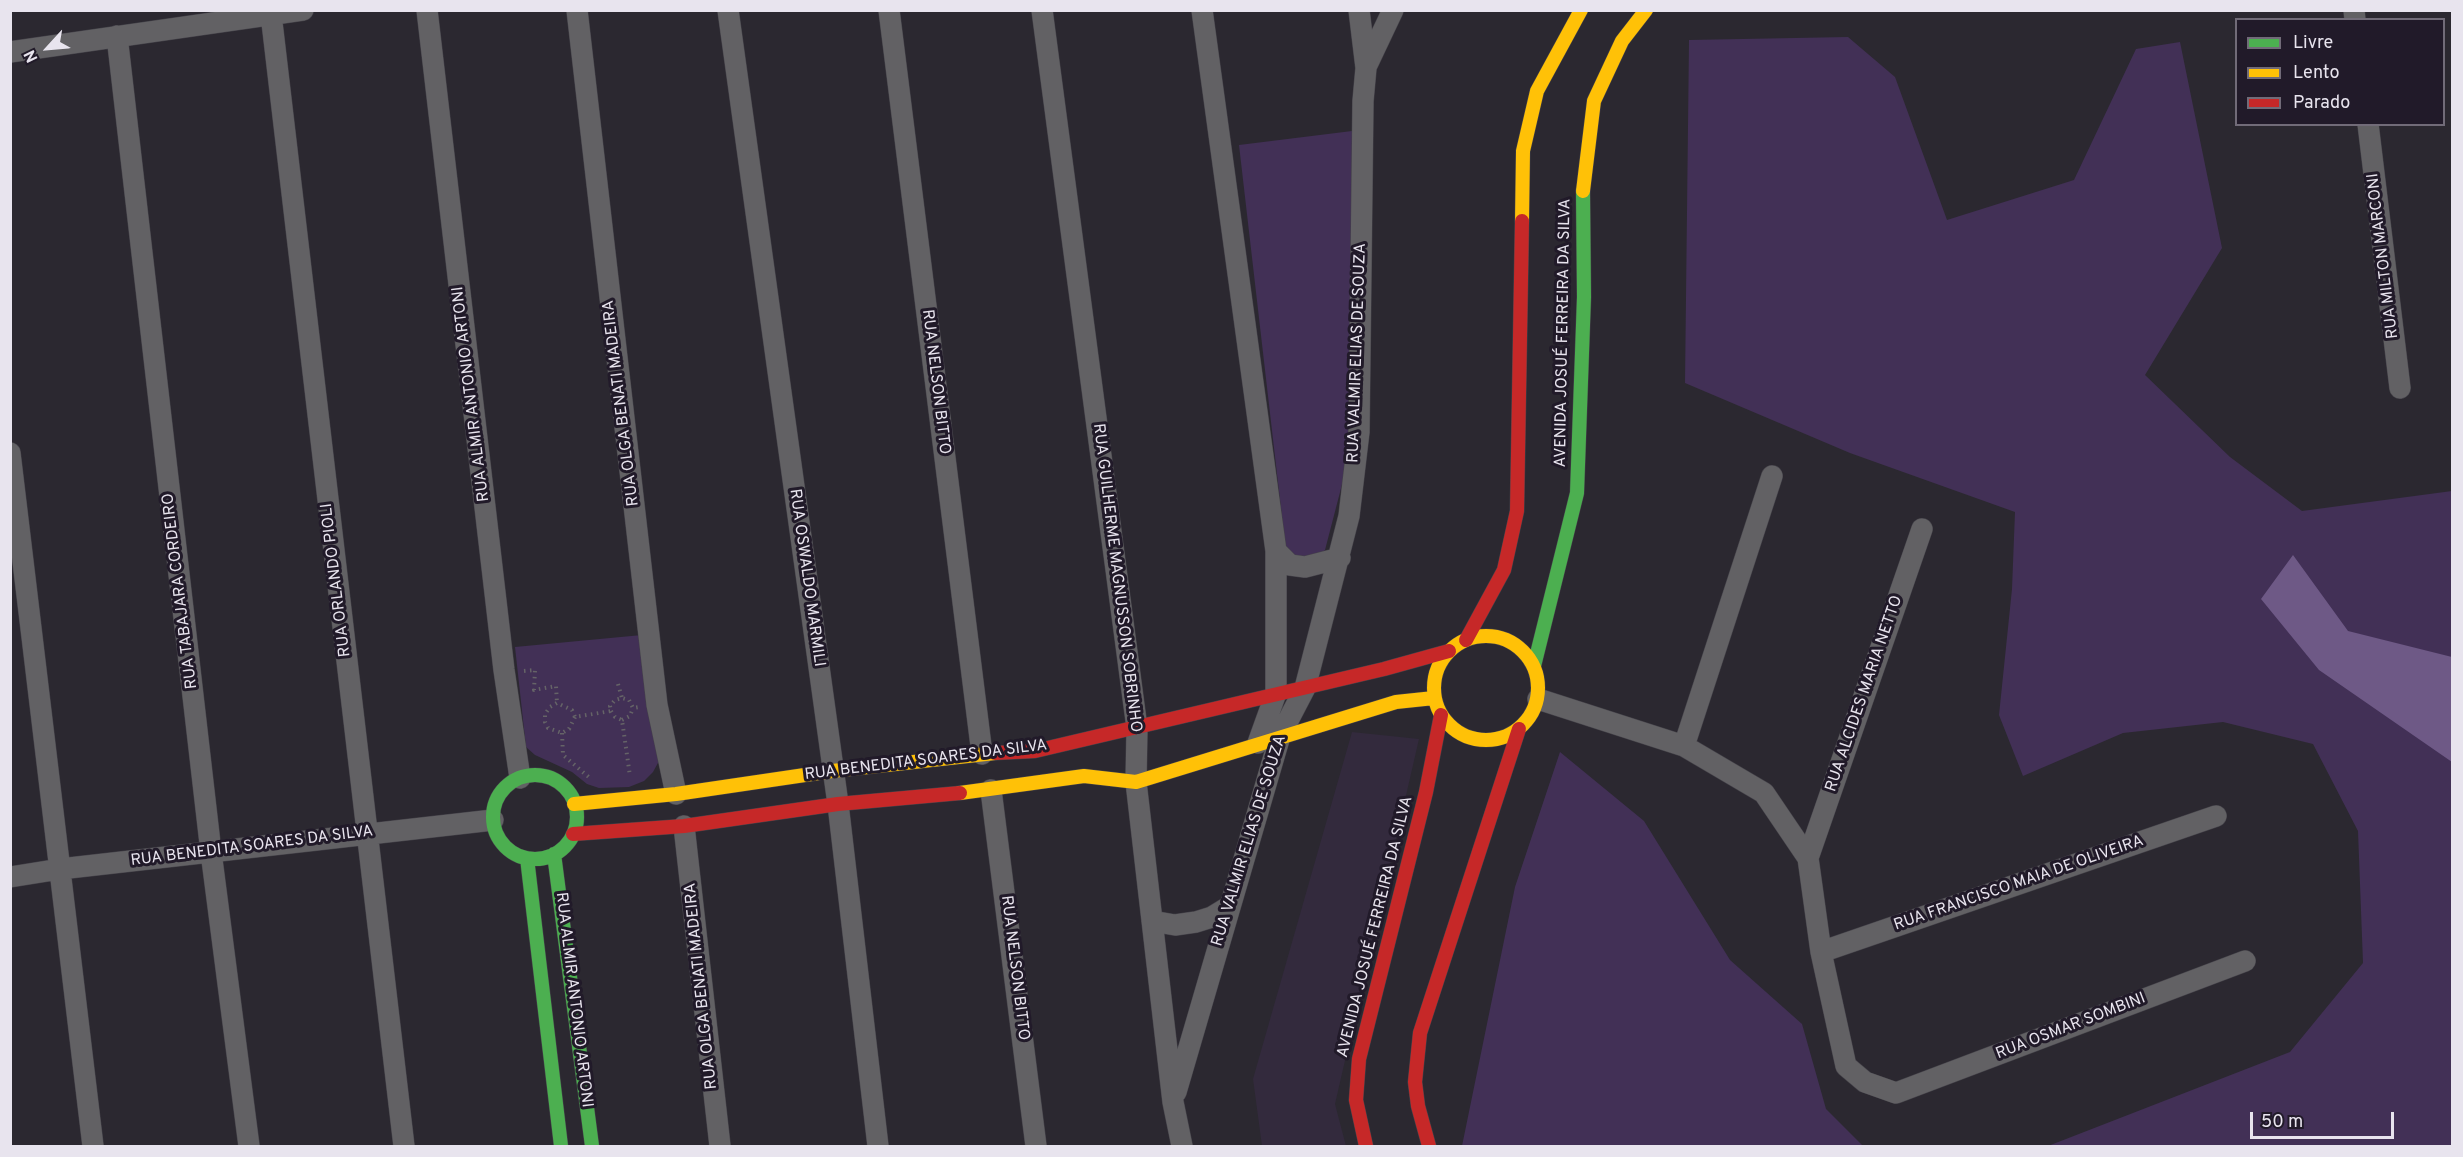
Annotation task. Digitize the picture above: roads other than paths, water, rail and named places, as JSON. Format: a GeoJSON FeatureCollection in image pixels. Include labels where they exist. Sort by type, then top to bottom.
{"type":"FeatureCollection","features":[{"type":"Feature","properties":{"kind":"street"},"geometry":{"type":"LineString","coordinates":[[10,52],[303,10]]}},
{"type":"Feature","properties":{"kind":"street","name":"RUA ALMIR ANTONIO ARTONI"},"geometry":{"type":"LineString","coordinates":[[427,10],[504,670],[520,778]]}},
{"type":"Feature","properties":{"kind":"street","name":"RUA OLGA BENATI MADEIRA"},"geometry":{"type":"LineString","coordinates":[[577,10],[657,705],[676,794]]}},
{"type":"Feature","properties":{"kind":"street","name":"RUA OSWALDO MARMILI"},"geometry":{"type":"LineString","coordinates":[[728,10],[838,804],[878,1146]]}},
{"type":"Feature","properties":{"kind":"street","name":"RUA NELSON BITTO"},"geometry":{"type":"LineString","coordinates":[[889,10],[982,754]]}},
{"type":"Feature","properties":{"kind":"street","name":"RUA GUILHERME MAGNUSSON SOBRINHO"},"geometry":{"type":"LineString","coordinates":[[1042,10],[1137,728],[1136,782],[1173,1102],[1182,1146]]}},
{"type":"Feature","properties":{"kind":"street"},"geometry":{"type":"LineString","coordinates":[[1202,10],[1276,551],[1276,693],[1258,743]]}},
{"type":"Feature","properties":{"kind":"street","name":"RUA VALMIR ELIAS DE SOUZA"},"geometry":{"type":"LineString","coordinates":[[1173,1102],[1280,736],[1305,688],[1349,516],[1359,432],[1363,101],[1366,68],[1359,10]]}},
{"type":"Feature","properties":{"kind":"street"},"geometry":{"type":"LineString","coordinates":[[1366,68],[1393,10]]}},
{"type":"Feature","properties":{"kind":"street"},"geometry":{"type":"LineString","coordinates":[[1466,639],[1504,570],[1517,511],[1523,152],[1537,91],[1581,10]]}},
{"type":"Feature","properties":{"kind":"street","name":"AVENIDA JOSUÉ FERREIRA DA SILVA"},"geometry":{"type":"LineString","coordinates":[[1534,666],[1577,493],[1584,297],[1583,184],[1594,101],[1622,41],[1646,10]]}},
{"type":"Feature","properties":{"kind":"street","name":"RUA ORLANDO PIOLI"},"geometry":{"type":"LineString","coordinates":[[271,14],[404,1146]]}},
{"type":"Feature","properties":{"kind":"street","name":"RUA TABAJARA CORDEIRO"},"geometry":{"type":"LineString","coordinates":[[117,36],[211,852],[249,1146]]}},
{"type":"Feature","properties":{"kind":"street","name":"RUA MILTON MARCONI"},"geometry":{"type":"LineString","coordinates":[[2368,126],[2400,388]]}},
{"type":"Feature","properties":{"kind":"street"},"geometry":{"type":"LineString","coordinates":[[10,453],[93,1146]]}},
{"type":"Feature","properties":{"kind":"street"},"geometry":{"type":"LineString","coordinates":[[1684,746],[1772,476]]}},
{"type":"Feature","properties":{"kind":"street","name":"RUA ALCIDES MARIA NETTO"},"geometry":{"type":"LineString","coordinates":[[1808,858],[1922,529]]}},
{"type":"Feature","properties":{"kind":"street"},"geometry":{"type":"LineString","coordinates":[[1276,551],[1290,565],[1305,567],[1340,558]]}},
{"type":"Feature","properties":{"kind":"street"},"geometry":{"type":"LineString","coordinates":[[1495,636],[1511,642],[1524,652],[1534,666],[1538,682],[1538,699],[1531,716],[1519,729],[1504,738],[1486,741],[1468,738],[1453,729],[1441,715],[1434,699],[1434,680],[1439,664],[1449,651],[1466,639],[1495,636]]}},
{"type":"Feature","properties":{"kind":"street","name":"RUA BENEDITA SOARES DA SILVA"},"geometry":{"type":"LineString","coordinates":[[574,804],[676,794],[832,771],[982,754],[1035,751],[1384,669],[1449,651]]}},
{"type":"Feature","properties":{"kind":"street","name":"RUA BENEDITA SOARES DA SILVA"},"geometry":{"type":"LineString","coordinates":[[573,834],[684,826],[838,804],[991,790],[1084,776],[1136,782],[1396,702],[1434,699]]}},
{"type":"Feature","properties":{"kind":"street"},"geometry":{"type":"LineString","coordinates":[[1538,699],[1684,746],[1764,793],[1808,858],[1821,952]]}},
{"type":"Feature","properties":{"kind":"street","name":"AVENIDA JOSUÉ FERREIRA DA SILVA"},"geometry":{"type":"LineString","coordinates":[[1366,1146],[1356,1100],[1359,1059],[1426,792],[1441,715]]}},
{"type":"Feature","properties":{"kind":"street"},"geometry":{"type":"LineString","coordinates":[[1429,1146],[1418,1106],[1415,1082],[1420,1033],[1519,729]]}},
{"type":"Feature","properties":{"kind":"street"},"geometry":{"type":"LineString","coordinates":[[533,775],[547,776],[565,788],[574,804],[577,820],[573,834],[565,846],[554,854],[540,858],[527,858],[514,853],[504,845],[496,833],[493,820],[494,807],[508,784],[520,778],[533,775]]}},
{"type":"Feature","properties":{"kind":"street","name":"RUA NELSON BITTO"},"geometry":{"type":"LineString","coordinates":[[991,790],[1036,1146]]}},
{"type":"Feature","properties":{"kind":"street","name":"RUA FRANCISCO MAIA DE OLIVEIRA"},"geometry":{"type":"LineString","coordinates":[[1821,952],[2216,816]]}},
{"type":"Feature","properties":{"kind":"street","name":"RUA BENEDITA SOARES DA SILVA"},"geometry":{"type":"LineString","coordinates":[[10,877],[60,869],[493,820]]}},
{"type":"Feature","properties":{"kind":"street","name":"RUA OLGA BENATI MADEIRA"},"geometry":{"type":"LineString","coordinates":[[684,826],[720,1146]]}},
{"type":"Feature","properties":{"kind":"street","name":"RUA ALMIR ANTONIO ARTONI"},"geometry":{"type":"LineString","coordinates":[[554,854],[592,1146]]}},
{"type":"Feature","properties":{"kind":"street","name":"RUA ALMIR ANTONIO ARTONI"},"geometry":{"type":"LineString","coordinates":[[527,858],[561,1146]]}},
{"type":"Feature","properties":{"kind":"street"},"geometry":{"type":"LineString","coordinates":[[1152,921],[1175,925],[1196,922],[1212,917],[1230,906]]}},
{"type":"Feature","properties":{"kind":"street","name":"RUA OSMAR SOMBINI"},"geometry":{"type":"LineString","coordinates":[[1821,952],[1846,1066],[1865,1082],[1896,1093],[2245,961]]}}]}
